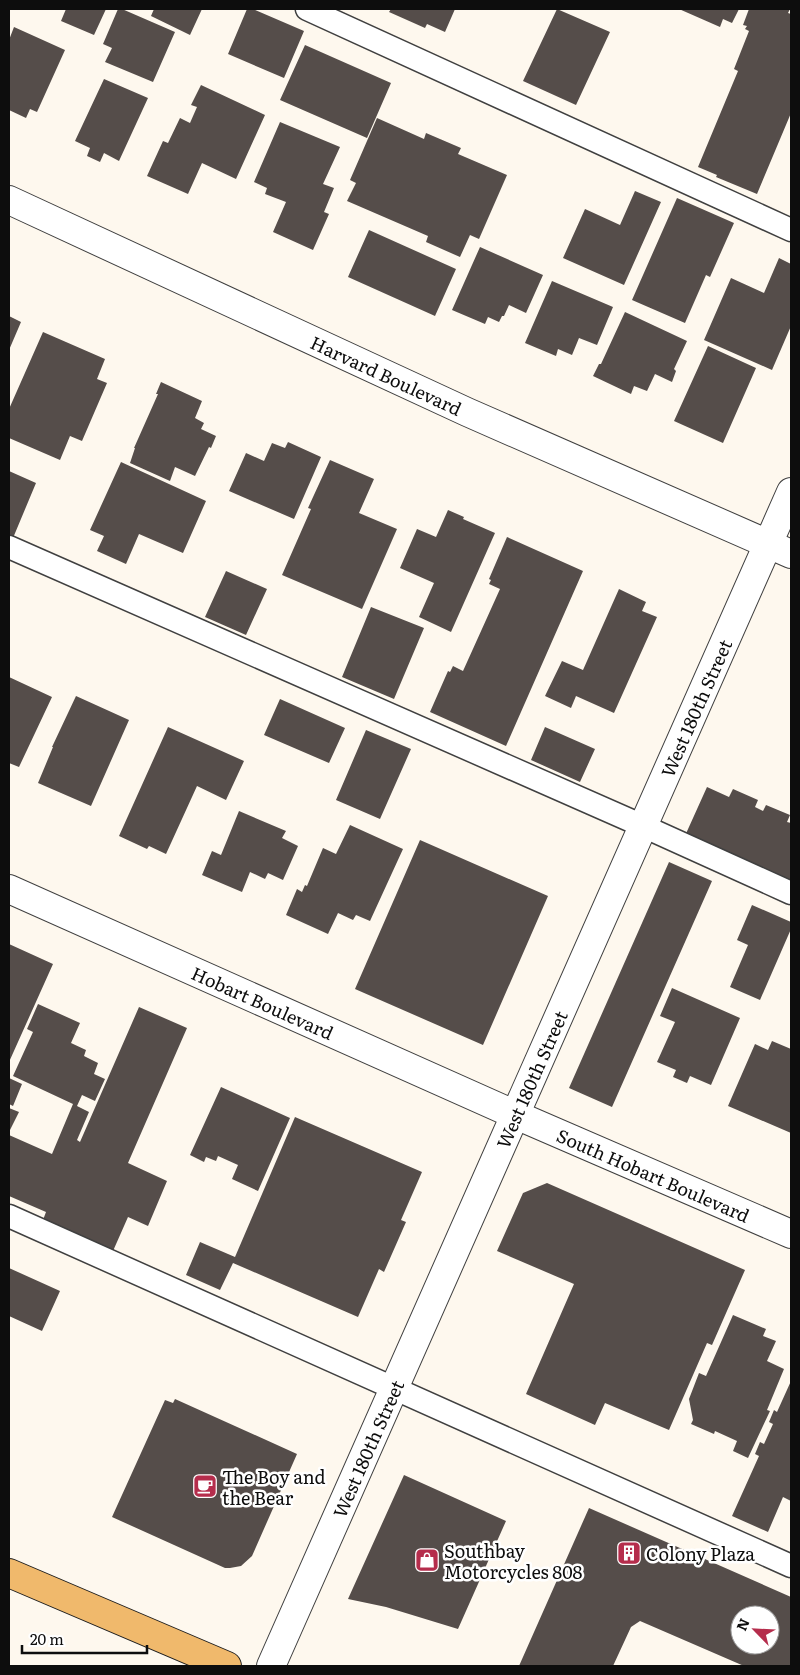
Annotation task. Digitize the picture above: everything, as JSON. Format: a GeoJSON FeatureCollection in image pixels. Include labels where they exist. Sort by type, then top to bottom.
{"type":"FeatureCollection","features":[{"type":"Feature","properties":{"kind":"main road"},"geometry":{"type":"LineString","coordinates":[[9,1573],[227,1666]]}},
{"type":"Feature","properties":{"kind":"street","name":"Harvard Boulevard"},"geometry":{"type":"LineString","coordinates":[[9,200],[467,412],[780,549]]}},
{"type":"Feature","properties":{"kind":"street","name":"West 180th Street"},"geometry":{"type":"LineString","coordinates":[[271,1666],[643,826],[780,549],[791,492]]}},
{"type":"Feature","properties":{"kind":"street","name":"Hobart Boulevard"},"geometry":{"type":"LineString","coordinates":[[9,889],[516,1115]]}},
{"type":"Feature","properties":{"kind":"street","name":"South Hobart Boulevard"},"geometry":{"type":"LineString","coordinates":[[516,1115],[791,1234]]}},
{"type":"Feature","properties":{"kind":"lane"},"geometry":{"type":"LineString","coordinates":[[307,9],[791,230]]}},
{"type":"Feature","properties":{"kind":"lane"},"geometry":{"type":"LineString","coordinates":[[9,547],[791,893]]}},
{"type":"Feature","properties":{"kind":"lane"},"geometry":{"type":"LineString","coordinates":[[9,1216],[791,1566]]}},
{"type":"Feature","properties":{"kind":"building"},"geometry":{"type":"Polygon","coordinates":[[[66,9],[106,9],[94,35],[61,21],[66,9]]]}},
{"type":"Feature","properties":{"kind":"building"},"geometry":{"type":"Polygon","coordinates":[[[118,9],[175,32],[153,82],[105,62],[112,48],[103,44],[118,9]]]}},
{"type":"Feature","properties":{"kind":"building"},"geometry":{"type":"Polygon","coordinates":[[[154,9],[202,9],[190,35],[151,16],[154,9]]]}},
{"type":"Feature","properties":{"kind":"building"},"geometry":{"type":"Polygon","coordinates":[[[247,9],[253,9],[304,31],[284,78],[228,54],[247,9]]]}},
{"type":"Feature","properties":{"kind":"building"},"geometry":{"type":"Polygon","coordinates":[[[391,9],[455,9],[445,32],[427,24],[425,28],[389,12],[391,9]]]}},
{"type":"Feature","properties":{"kind":"building"},"geometry":{"type":"Polygon","coordinates":[[[557,9],[610,32],[576,105],[523,81],[557,9]]]}},
{"type":"Feature","properties":{"kind":"building"},"geometry":{"type":"Polygon","coordinates":[[[679,9],[739,9],[732,23],[723,19],[720,27],[679,9]]]}},
{"type":"Feature","properties":{"kind":"building"},"geometry":{"type":"Polygon","coordinates":[[[749,9],[790,9],[788,13],[791,14],[791,113],[757,194],[716,177],[717,175],[698,167],[738,71],[734,69],[749,31],[745,29],[747,26],[743,25],[749,9]]]}},
{"type":"Feature","properties":{"kind":"building"},"geometry":{"type":"Polygon","coordinates":[[[14,27],[65,50],[37,112],[30,109],[26,118],[9,110],[9,40],[14,27]]]}},
{"type":"Feature","properties":{"kind":"building"},"geometry":{"type":"Polygon","coordinates":[[[305,45],[391,83],[367,138],[280,100],[305,45]]]}},
{"type":"Feature","properties":{"kind":"building"},"geometry":{"type":"Polygon","coordinates":[[[104,79],[148,98],[119,161],[104,153],[100,162],[87,156],[90,148],[75,141],[104,79]]]}},
{"type":"Feature","properties":{"kind":"building"},"geometry":{"type":"Polygon","coordinates":[[[201,85],[265,115],[236,179],[202,163],[188,194],[147,176],[163,141],[168,143],[180,118],[190,123],[197,107],[191,105],[201,85]]]}},
{"type":"Feature","properties":{"kind":"building"},"geometry":{"type":"Polygon","coordinates":[[[377,118],[424,139],[426,133],[461,148],[458,154],[507,175],[479,239],[470,235],[460,257],[426,242],[428,236],[347,201],[356,183],[350,180],[377,118]]]}},
{"type":"Feature","properties":{"kind":"building"},"geometry":{"type":"Polygon","coordinates":[[[280,122],[340,147],[323,184],[334,188],[324,212],[329,214],[313,250],[273,232],[286,202],[265,194],[267,188],[254,182],[280,122]]]}},
{"type":"Feature","properties":{"kind":"building"},"geometry":{"type":"Polygon","coordinates":[[[635,191],[661,202],[624,285],[563,258],[585,209],[620,225],[635,191]]]}},
{"type":"Feature","properties":{"kind":"building"},"geometry":{"type":"Polygon","coordinates":[[[677,198],[734,223],[710,277],[706,275],[685,323],[632,300],[677,198]]]}},
{"type":"Feature","properties":{"kind":"building"},"geometry":{"type":"Polygon","coordinates":[[[369,230],[456,269],[435,316],[348,277],[369,230]]]}},
{"type":"Feature","properties":{"kind":"building"},"geometry":{"type":"Polygon","coordinates":[[[480,247],[543,275],[526,313],[509,305],[499,322],[488,317],[485,324],[452,310],[480,247]]]}},
{"type":"Feature","properties":{"kind":"building"},"geometry":{"type":"Polygon","coordinates":[[[779,258],[791,264],[791,326],[772,370],[704,340],[731,278],[764,293],[779,258]]]}},
{"type":"Feature","properties":{"kind":"building"},"geometry":{"type":"Polygon","coordinates":[[[552,281],[613,307],[597,345],[579,338],[572,355],[558,349],[556,356],[525,343],[552,281]]]}},
{"type":"Feature","properties":{"kind":"building"},"geometry":{"type":"Polygon","coordinates":[[[625,312],[687,341],[674,369],[676,371],[672,382],[655,374],[647,391],[634,386],[631,394],[593,376],[599,364],[601,364],[625,312]]]}},
{"type":"Feature","properties":{"kind":"building"},"geometry":{"type":"Polygon","coordinates":[[[9,316],[21,322],[9,350],[9,316]]]}},
{"type":"Feature","properties":{"kind":"building"},"geometry":{"type":"Polygon","coordinates":[[[43,332],[105,359],[97,379],[107,383],[82,441],[70,436],[60,460],[9,438],[9,409],[43,332]]]}},
{"type":"Feature","properties":{"kind":"building"},"geometry":{"type":"Polygon","coordinates":[[[708,346],[756,368],[723,443],[674,421],[708,346]]]}},
{"type":"Feature","properties":{"kind":"building"},"geometry":{"type":"Polygon","coordinates":[[[161,382],[202,401],[195,418],[204,423],[201,429],[216,436],[195,476],[175,467],[170,481],[130,463],[134,448],[158,394],[156,394],[161,382]]]}},
{"type":"Feature","properties":{"kind":"building"},"geometry":{"type":"Polygon","coordinates":[[[288,442],[321,457],[294,519],[229,491],[246,453],[264,461],[272,443],[285,448],[288,442]]]}},
{"type":"Feature","properties":{"kind":"building"},"geometry":{"type":"Polygon","coordinates":[[[330,460],[374,479],[359,513],[397,529],[362,609],[282,575],[311,509],[308,508],[330,460]]]}},
{"type":"Feature","properties":{"kind":"building"},"geometry":{"type":"Polygon","coordinates":[[[121,462],[206,501],[183,553],[139,534],[126,564],[97,551],[104,536],[90,530],[121,462]]]}},
{"type":"Feature","properties":{"kind":"building"},"geometry":{"type":"Polygon","coordinates":[[[9,471],[36,483],[13,538],[9,536],[9,471]]]}},
{"type":"Feature","properties":{"kind":"building"},"geometry":{"type":"Polygon","coordinates":[[[448,510],[495,533],[451,632],[419,617],[434,583],[400,568],[417,529],[436,537],[448,510]]]}},
{"type":"Feature","properties":{"kind":"building"},"geometry":{"type":"Polygon","coordinates":[[[507,537],[583,571],[506,746],[430,712],[448,671],[450,672],[453,666],[463,671],[500,589],[489,584],[491,580],[489,579],[507,537]]]}},
{"type":"Feature","properties":{"kind":"building"},"geometry":{"type":"Polygon","coordinates":[[[226,571],[267,589],[246,635],[205,617],[226,571]]]}},
{"type":"Feature","properties":{"kind":"building"},"geometry":{"type":"Polygon","coordinates":[[[619,589],[646,602],[642,611],[657,617],[614,713],[576,696],[571,708],[545,696],[562,661],[583,670],[619,589]]]}},
{"type":"Feature","properties":{"kind":"building"},"geometry":{"type":"Polygon","coordinates":[[[371,607],[424,628],[394,699],[342,677],[371,607]]]}},
{"type":"Feature","properties":{"kind":"building"},"geometry":{"type":"Polygon","coordinates":[[[9,677],[52,697],[19,767],[9,763],[9,677]]]}},
{"type":"Feature","properties":{"kind":"building"},"geometry":{"type":"Polygon","coordinates":[[[76,696],[129,720],[91,806],[38,783],[52,747],[76,696]]]}},
{"type":"Feature","properties":{"kind":"building"},"geometry":{"type":"Polygon","coordinates":[[[280,699],[345,728],[329,763],[264,735],[280,699]]]}},
{"type":"Feature","properties":{"kind":"building"},"geometry":{"type":"Polygon","coordinates":[[[168,727],[244,761],[226,800],[197,786],[166,854],[149,846],[147,849],[119,836],[168,727]]]}},
{"type":"Feature","properties":{"kind":"building"},"geometry":{"type":"Polygon","coordinates":[[[545,727],[595,749],[580,782],[531,760],[545,727]]]}},
{"type":"Feature","properties":{"kind":"building"},"geometry":{"type":"Polygon","coordinates":[[[366,730],[411,749],[380,819],[336,800],[366,730]]]}},
{"type":"Feature","properties":{"kind":"building"},"geometry":{"type":"Polygon","coordinates":[[[707,787],[729,797],[733,789],[758,800],[755,807],[763,811],[766,805],[790,815],[787,822],[791,823],[791,886],[684,838],[707,787]]]}},
{"type":"Feature","properties":{"kind":"building"},"geometry":{"type":"Polygon","coordinates":[[[239,811],[286,831],[282,838],[298,846],[283,880],[268,873],[265,879],[250,872],[242,892],[202,875],[212,851],[221,855],[239,811]]]}},
{"type":"Feature","properties":{"kind":"building"},"geometry":{"type":"Polygon","coordinates":[[[350,825],[403,849],[370,921],[356,915],[353,920],[338,913],[328,934],[286,915],[297,889],[302,892],[305,885],[307,886],[323,848],[336,854],[350,825]]]}},
{"type":"Feature","properties":{"kind":"building"},"geometry":{"type":"Polygon","coordinates":[[[420,840],[548,896],[483,1045],[355,989],[420,840]]]}},
{"type":"Feature","properties":{"kind":"building"},"geometry":{"type":"Polygon","coordinates":[[[669,862],[712,881],[612,1107],[569,1088],[669,862]]]}},
{"type":"Feature","properties":{"kind":"building"},"geometry":{"type":"Polygon","coordinates":[[[752,905],[791,922],[791,929],[760,1000],[730,987],[748,945],[737,940],[752,905]]]}},
{"type":"Feature","properties":{"kind":"building"},"geometry":{"type":"Polygon","coordinates":[[[9,944],[53,964],[9,1062],[9,944]]]}},
{"type":"Feature","properties":{"kind":"building"},"geometry":{"type":"Polygon","coordinates":[[[672,988],[740,1018],[711,1085],[690,1076],[687,1083],[673,1077],[676,1070],[657,1062],[675,1022],[660,1016],[672,988]]]}},
{"type":"Feature","properties":{"kind":"building"},"geometry":{"type":"Polygon","coordinates":[[[38,1004],[80,1023],[71,1043],[86,1050],[84,1056],[98,1063],[94,1074],[105,1079],[95,1101],[82,1095],[77,1106],[89,1112],[77,1140],[80,1142],[139,1007],[187,1028],[128,1163],[167,1181],[148,1226],[128,1217],[113,1251],[43,1220],[46,1212],[9,1196],[9,1135],[52,1154],[73,1104],[13,1076],[33,1032],[27,1029],[38,1004]]]}},
{"type":"Feature","properties":{"kind":"building"},"geometry":{"type":"Polygon","coordinates":[[[772,1041],[791,1049],[791,1133],[728,1106],[755,1044],[768,1050],[772,1041]]]}},
{"type":"Feature","properties":{"kind":"building"},"geometry":{"type":"Polygon","coordinates":[[[9,1078],[22,1084],[13,1106],[9,1104],[9,1078]]]}},
{"type":"Feature","properties":{"kind":"building"},"geometry":{"type":"Polygon","coordinates":[[[221,1087],[290,1118],[258,1191],[232,1179],[238,1165],[218,1156],[216,1161],[206,1157],[204,1162],[190,1155],[221,1087]]]}},
{"type":"Feature","properties":{"kind":"building"},"geometry":{"type":"Polygon","coordinates":[[[9,1108],[19,1112],[10,1130],[9,1129],[9,1108]]]}},
{"type":"Feature","properties":{"kind":"building"},"geometry":{"type":"Polygon","coordinates":[[[295,1117],[422,1172],[401,1220],[406,1222],[384,1272],[379,1269],[358,1317],[233,1263],[220,1290],[186,1275],[200,1242],[235,1257],[295,1117]]]}},
{"type":"Feature","properties":{"kind":"building"},"geometry":{"type":"Polygon","coordinates":[[[547,1183],[745,1270],[712,1345],[707,1343],[669,1430],[605,1403],[595,1425],[526,1394],[574,1284],[497,1251],[523,1193],[547,1183]]]}},
{"type":"Feature","properties":{"kind":"building"},"geometry":{"type":"Polygon","coordinates":[[[9,1268],[60,1291],[42,1331],[9,1316],[9,1268]]]}},
{"type":"Feature","properties":{"kind":"building"},"geometry":{"type":"Polygon","coordinates":[[[733,1315],[766,1329],[763,1336],[776,1341],[767,1361],[784,1369],[767,1410],[770,1411],[748,1458],[733,1451],[737,1441],[715,1431],[714,1434],[691,1424],[693,1420],[689,1399],[699,1373],[706,1376],[733,1315]]]}},
{"type":"Feature","properties":{"kind":"building"},"geometry":{"type":"Polygon","coordinates":[[[791,1381],[791,1501],[783,1497],[768,1532],[732,1516],[759,1456],[755,1454],[760,1442],[764,1444],[773,1424],[769,1422],[774,1410],[777,1412],[791,1381]]]}},
{"type":"Feature","properties":{"kind":"building","name":"The Boy and the Bear"},"geometry":{"type":"Polygon","coordinates":[[[175,1399],[297,1454],[252,1556],[241,1566],[225,1568],[112,1517],[165,1400],[173,1403],[175,1399]]]}},
{"type":"Feature","properties":{"kind":"building","name":"Southbay Motorcycles 808"},"geometry":{"type":"Polygon","coordinates":[[[404,1475],[506,1521],[458,1629],[386,1607],[348,1599],[404,1475]]]}},
{"type":"Feature","properties":{"kind":"building","name":"Colony Plaza"},"geometry":{"type":"Polygon","coordinates":[[[589,1508],[791,1597],[791,1666],[744,1666],[640,1621],[631,1627],[613,1666],[519,1666],[589,1508]]]}},
{"type":"Feature","properties":{"kind":"place","name":"The Boy and the Bear"},"geometry":{"type":"Point","coordinates":[205,1486]}},
{"type":"Feature","properties":{"kind":"place","name":"Colony Plaza"},"geometry":{"type":"Point","coordinates":[629,1553]}},
{"type":"Feature","properties":{"kind":"place","name":"Southbay Motorcycles 808"},"geometry":{"type":"Point","coordinates":[427,1560]}}]}
